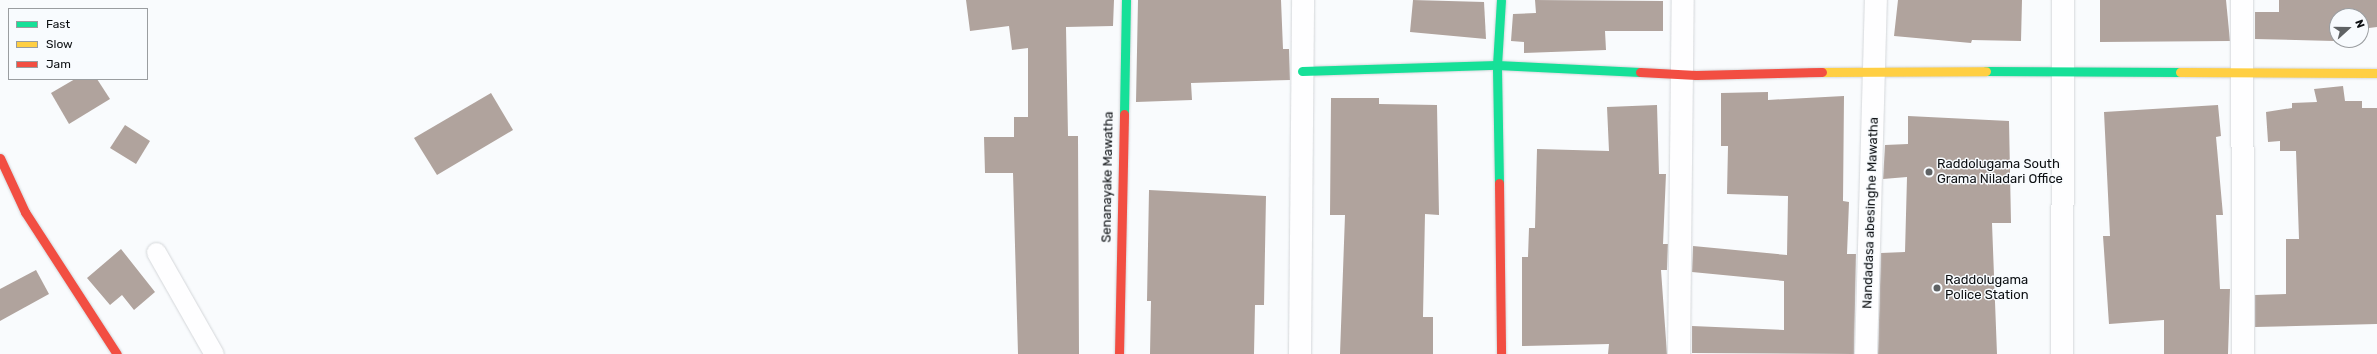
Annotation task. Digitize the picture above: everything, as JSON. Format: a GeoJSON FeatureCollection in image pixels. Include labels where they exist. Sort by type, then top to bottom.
{"type":"FeatureCollection","features":[{"type":"Feature","properties":{"kind":"street","name":"Senanayake Mawatha"},"geometry":{"type":"LineString","coordinates":[[1119,354],[1126,0]]}},
{"type":"Feature","properties":{"kind":"street"},"geometry":{"type":"LineString","coordinates":[[1300,354],[1303,0]]}},
{"type":"Feature","properties":{"kind":"street"},"geometry":{"type":"LineString","coordinates":[[1501,0],[1497,65],[1501,354]]}},
{"type":"Feature","properties":{"kind":"street"},"geometry":{"type":"LineString","coordinates":[[1679,354],[1683,0]]}},
{"type":"Feature","properties":{"kind":"street","name":"Nandadasa abesinghe Mawatha"},"geometry":{"type":"LineString","coordinates":[[1866,354],[1876,0]]}},
{"type":"Feature","properties":{"kind":"street"},"geometry":{"type":"LineString","coordinates":[[2062,354],[2063,0]]}},
{"type":"Feature","properties":{"kind":"street"},"geometry":{"type":"LineString","coordinates":[[2242,0],[2240,73],[2243,354]]}},
{"type":"Feature","properties":{"kind":"street"},"geometry":{"type":"LineString","coordinates":[[1302,71],[1497,65],[1682,74],[1875,71],[2062,74],[2377,73]]}},
{"type":"Feature","properties":{"kind":"street"},"geometry":{"type":"LineString","coordinates":[[0,158],[25,212],[117,354]]}},
{"type":"Feature","properties":{"kind":"lane"},"geometry":{"type":"LineString","coordinates":[[156,252],[214,354]]}},
{"type":"Feature","properties":{"kind":"building"},"geometry":{"type":"Polygon","coordinates":[[[966,0],[1114,0],[1113,26],[1066,27],[1068,136],[1078,136],[1079,354],[1018,354],[1013,173],[985,173],[984,137],[1014,137],[1014,117],[1028,117],[1028,48],[1012,50],[1009,26],[970,31],[966,0]]]}},
{"type":"Feature","properties":{"kind":"building"},"geometry":{"type":"Polygon","coordinates":[[[1138,0],[1281,0],[1283,49],[1289,49],[1290,80],[1191,83],[1192,100],[1136,102],[1138,0]]]}},
{"type":"Feature","properties":{"kind":"building"},"geometry":{"type":"Polygon","coordinates":[[[1413,0],[1484,2],[1486,39],[1410,32],[1413,0]]]}},
{"type":"Feature","properties":{"kind":"building"},"geometry":{"type":"Polygon","coordinates":[[[1535,0],[1663,1],[1663,31],[1605,31],[1606,50],[1524,53],[1524,42],[1511,41],[1513,14],[1536,13],[1535,0]]]}},
{"type":"Feature","properties":{"kind":"building"},"geometry":{"type":"Polygon","coordinates":[[[1898,0],[2022,0],[2021,41],[1972,40],[1971,43],[1894,36],[1898,0]]]}},
{"type":"Feature","properties":{"kind":"building"},"geometry":{"type":"Polygon","coordinates":[[[2100,0],[2226,0],[2230,41],[2100,42],[2100,0]]]}},
{"type":"Feature","properties":{"kind":"building"},"geometry":{"type":"Polygon","coordinates":[[[2279,0],[2377,0],[2377,27],[2369,28],[2369,8],[2329,8],[2329,41],[2255,39],[2255,12],[2279,12],[2279,0]]]}},
{"type":"Feature","properties":{"kind":"building"},"geometry":{"type":"Polygon","coordinates":[[[73,80],[98,80],[110,99],[69,124],[51,93],[73,80]]]}},
{"type":"Feature","properties":{"kind":"building"},"geometry":{"type":"Polygon","coordinates":[[[2343,86],[2345,101],[2362,101],[2362,108],[2377,108],[2377,324],[2255,327],[2255,295],[2286,294],[2286,239],[2299,239],[2296,151],[2280,151],[2280,141],[2268,142],[2266,112],[2292,108],[2292,103],[2317,102],[2314,89],[2343,86]]]}},
{"type":"Feature","properties":{"kind":"building"},"geometry":{"type":"Polygon","coordinates":[[[1768,92],[1768,100],[1844,96],[1843,201],[1849,202],[1847,254],[1856,254],[1854,354],[1692,353],[1692,326],[1784,330],[1784,281],[1692,272],[1693,246],[1787,255],[1788,196],[1727,194],[1728,146],[1721,146],[1721,93],[1768,92]]]}},
{"type":"Feature","properties":{"kind":"building"},"geometry":{"type":"Polygon","coordinates":[[[491,93],[513,130],[437,175],[414,138],[491,93]]]}},
{"type":"Feature","properties":{"kind":"building"},"geometry":{"type":"Polygon","coordinates":[[[1331,98],[1379,98],[1379,104],[1437,105],[1439,215],[1425,214],[1423,317],[1433,317],[1433,354],[1340,354],[1345,215],[1330,215],[1331,98]]]}},
{"type":"Feature","properties":{"kind":"building"},"geometry":{"type":"Polygon","coordinates":[[[1657,105],[1659,174],[1666,174],[1663,244],[1668,244],[1667,270],[1661,270],[1667,354],[1608,354],[1609,344],[1522,346],[1522,257],[1528,257],[1529,228],[1535,228],[1537,149],[1609,151],[1607,107],[1657,105]]]}},
{"type":"Feature","properties":{"kind":"building"},"geometry":{"type":"Polygon","coordinates":[[[2218,105],[2221,136],[2216,137],[2223,215],[2216,215],[2220,289],[2230,289],[2228,354],[2164,354],[2164,320],[2109,324],[2103,236],[2110,236],[2104,112],[2218,105]]]}},
{"type":"Feature","properties":{"kind":"building"},"geometry":{"type":"Polygon","coordinates":[[[1908,116],[2009,121],[2011,223],[1992,223],[1997,354],[1878,354],[1881,253],[1905,252],[1907,177],[1883,179],[1885,145],[1908,144],[1908,116]]]}},
{"type":"Feature","properties":{"kind":"building"},"geometry":{"type":"Polygon","coordinates":[[[125,125],[150,141],[136,164],[110,148],[125,125]]]}},
{"type":"Feature","properties":{"kind":"building"},"geometry":{"type":"Polygon","coordinates":[[[1149,190],[1266,196],[1264,305],[1255,305],[1254,354],[1150,354],[1151,301],[1147,301],[1149,190]]]}},
{"type":"Feature","properties":{"kind":"building"},"geometry":{"type":"Polygon","coordinates":[[[121,249],[155,292],[134,310],[122,295],[110,305],[87,278],[121,249]]]}},
{"type":"Feature","properties":{"kind":"building"},"geometry":{"type":"Polygon","coordinates":[[[36,270],[49,294],[0,321],[0,289],[36,270]]]}},
{"type":"Feature","properties":{"kind":"traffic: fast"},"geometry":{"type":"LineString","coordinates":[[1124,114],[1126,0]]}},
{"type":"Feature","properties":{"kind":"traffic: fast"},"geometry":{"type":"LineString","coordinates":[[1499,183],[1497,65],[1501,0]]}},
{"type":"Feature","properties":{"kind":"traffic: fast"},"geometry":{"type":"LineString","coordinates":[[1302,71],[1497,65],[1640,72]]}},
{"type":"Feature","properties":{"kind":"traffic: fast"},"geometry":{"type":"LineString","coordinates":[[1986,71],[2180,72]]}},
{"type":"Feature","properties":{"kind":"traffic: slow"},"geometry":{"type":"LineString","coordinates":[[1822,72],[1986,71]]}},
{"type":"Feature","properties":{"kind":"traffic: slow"},"geometry":{"type":"LineString","coordinates":[[2180,72],[2377,73]]}},
{"type":"Feature","properties":{"kind":"traffic: jam"},"geometry":{"type":"LineString","coordinates":[[1640,72],[1696,75],[1822,72]]}},
{"type":"Feature","properties":{"kind":"traffic: jam"},"geometry":{"type":"LineString","coordinates":[[1119,354],[1124,114]]}},
{"type":"Feature","properties":{"kind":"traffic: jam"},"geometry":{"type":"LineString","coordinates":[[0,158],[25,212],[117,354]]}},
{"type":"Feature","properties":{"kind":"traffic: jam"},"geometry":{"type":"LineString","coordinates":[[1499,183],[1501,354]]}},
{"type":"Feature","properties":{"kind":"place","name":"Raddolugama South Grama Niladari Office"},"geometry":{"type":"Point","coordinates":[1929,172]}},
{"type":"Feature","properties":{"kind":"place","name":"Raddolugama Police Station"},"geometry":{"type":"Point","coordinates":[1937,288]}}]}
